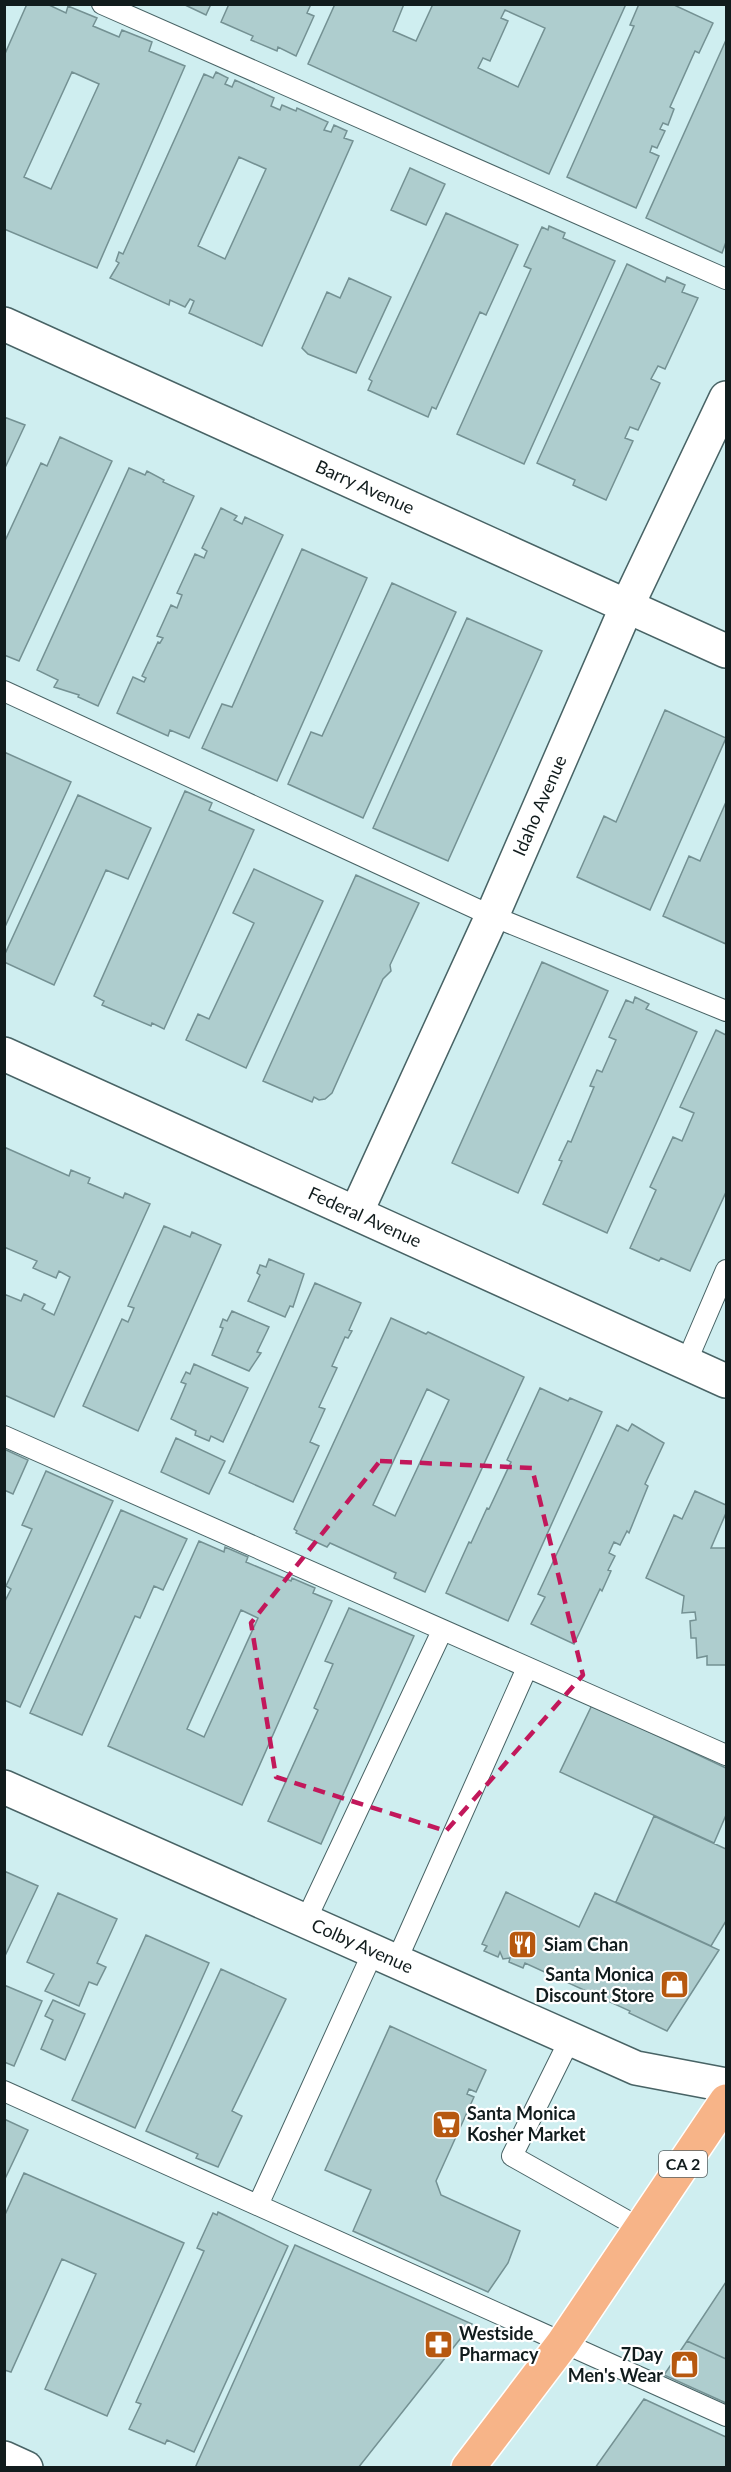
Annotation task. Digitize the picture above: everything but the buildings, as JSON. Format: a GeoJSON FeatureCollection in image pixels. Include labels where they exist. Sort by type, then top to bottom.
{"type":"FeatureCollection","features":[{"type":"Feature","properties":{"kind":"main road","name":"CA 2"},"geometry":{"type":"LineString","coordinates":[[468,2468],[562,2343],[726,2101]]}},
{"type":"Feature","properties":{"kind":"street","name":"Barry Avenue"},"geometry":{"type":"LineString","coordinates":[[4,324],[726,651]]}},
{"type":"Feature","properties":{"kind":"street","name":"Idaho Avenue"},"geometry":{"type":"LineString","coordinates":[[356,1213],[492,916],[627,606],[726,398]]}},
{"type":"Feature","properties":{"kind":"street","name":"Federal Avenue"},"geometry":{"type":"LineString","coordinates":[[4,1054],[726,1381]]}},
{"type":"Feature","properties":{"kind":"street","name":"Colby Avenue"},"geometry":{"type":"LineString","coordinates":[[4,1787],[636,2068],[726,2085]]}},
{"type":"Feature","properties":{"kind":"street"},"geometry":{"type":"LineString","coordinates":[[4,2458],[26,2468]]}},
{"type":"Feature","properties":{"kind":"lane"},"geometry":{"type":"LineString","coordinates":[[102,4],[726,279]]}},
{"type":"Feature","properties":{"kind":"lane"},"geometry":{"type":"LineString","coordinates":[[4,691],[492,916],[726,1011]]}},
{"type":"Feature","properties":{"kind":"lane"},"geometry":{"type":"LineString","coordinates":[[686,1363],[726,1270]]}},
{"type":"Feature","properties":{"kind":"lane"},"geometry":{"type":"LineString","coordinates":[[4,1436],[726,1755]]}},
{"type":"Feature","properties":{"kind":"lane"},"geometry":{"type":"LineString","coordinates":[[305,1922],[442,1631]]}},
{"type":"Feature","properties":{"kind":"lane"},"geometry":{"type":"LineString","coordinates":[[258,2205],[385,1957],[527,1668]]}},
{"type":"Feature","properties":{"kind":"lane"},"geometry":{"type":"LineString","coordinates":[[570,2039],[512,2156],[640,2228]]}},
{"type":"Feature","properties":{"kind":"lane"},"geometry":{"type":"LineString","coordinates":[[4,2091],[726,2416]]}},
{"type":"Feature","properties":{"kind":"highlighted area"},"geometry":{"type":"Polygon","coordinates":[[[380,1461],[532,1468],[583,1675],[446,1831],[276,1777],[251,1623],[380,1461]]]}},
{"type":"Feature","properties":{"kind":"place","name":"Siam Chan"},"geometry":{"type":"Point","coordinates":[523,1945]}},
{"type":"Feature","properties":{"kind":"place","name":"Santa Monica Discount Store"},"geometry":{"type":"Point","coordinates":[675,1985]}},
{"type":"Feature","properties":{"kind":"place","name":"Santa Monica Kosher Market"},"geometry":{"type":"Point","coordinates":[446,2124]}},
{"type":"Feature","properties":{"kind":"place","name":"Westside Pharmacy"},"geometry":{"type":"Point","coordinates":[438,2344]}},
{"type":"Feature","properties":{"kind":"place","name":"7Day Men's Wear"},"geometry":{"type":"Point","coordinates":[684,2365]}}]}
